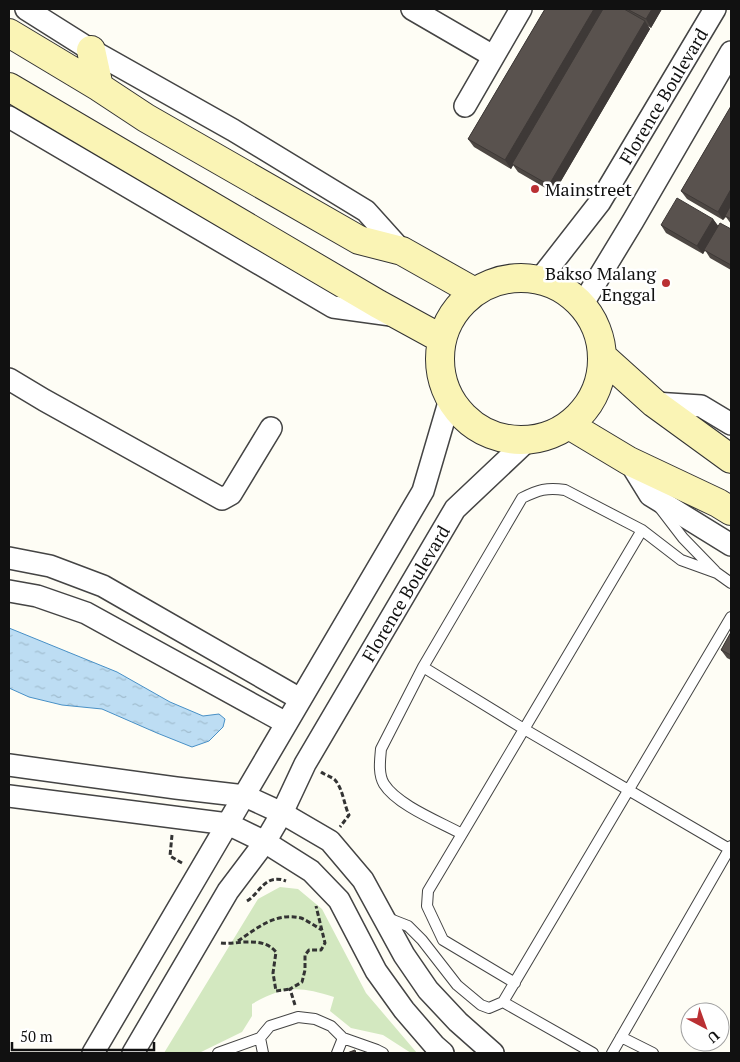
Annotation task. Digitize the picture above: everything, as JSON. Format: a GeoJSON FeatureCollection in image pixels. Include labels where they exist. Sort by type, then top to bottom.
{"type":"FeatureCollection","features":[{"type":"Feature","properties":{"kind":"street"},"geometry":{"type":"LineString","coordinates":[[26,9],[91,50],[234,130],[366,211],[402,251]]}},
{"type":"Feature","properties":{"kind":"street"},"geometry":{"type":"LineString","coordinates":[[412,9],[493,56]]}},
{"type":"Feature","properties":{"kind":"street"},"geometry":{"type":"LineString","coordinates":[[465,106],[521,9]]}},
{"type":"Feature","properties":{"kind":"street","name":"Florence Boulevard"},"geometry":{"type":"LineString","coordinates":[[540,279],[600,202],[714,9]]}},
{"type":"Feature","properties":{"kind":"street"},"geometry":{"type":"LineString","coordinates":[[9,33],[99,87],[146,118],[359,240],[402,251],[473,291]]}},
{"type":"Feature","properties":{"kind":"street"},"geometry":{"type":"LineString","coordinates":[[91,50],[99,87]]}},
{"type":"Feature","properties":{"kind":"street","name":"Florence Boulevard"},"geometry":{"type":"LineString","coordinates":[[582,304],[633,221],[731,52]]}},
{"type":"Feature","properties":{"kind":"street"},"geometry":{"type":"LineString","coordinates":[[9,87],[442,339]]}},
{"type":"Feature","properties":{"kind":"street"},"geometry":{"type":"LineString","coordinates":[[9,117],[334,308],[401,316]]}},
{"type":"Feature","properties":{"kind":"street"},"geometry":{"type":"LineString","coordinates":[[540,279],[567,292],[582,304],[593,322],[604,358],[599,384],[589,404],[569,425],[553,434],[528,440],[503,438],[483,431],[465,418],[450,399],[442,377],[440,354],[442,339],[455,313],[473,291],[499,280],[540,279]]}},
{"type":"Feature","properties":{"kind":"street"},"geometry":{"type":"LineString","coordinates":[[604,358],[654,403],[731,459]]}},
{"type":"Feature","properties":{"kind":"street"},"geometry":{"type":"LineString","coordinates":[[9,379],[222,499],[231,494],[271,428]]}},
{"type":"Feature","properties":{"kind":"street","name":"Florence Boulevard"},"geometry":{"type":"LineString","coordinates":[[92,1053],[423,491],[450,399]]}},
{"type":"Feature","properties":{"kind":"street"},"geometry":{"type":"LineString","coordinates":[[654,403],[701,406],[731,424]]}},
{"type":"Feature","properties":{"kind":"street"},"geometry":{"type":"LineString","coordinates":[[569,425],[629,461],[731,511]]}},
{"type":"Feature","properties":{"kind":"street","name":"Florence Boulevard"},"geometry":{"type":"LineString","coordinates":[[133,1053],[228,891],[266,842],[305,764],[455,509],[528,440]]}},
{"type":"Feature","properties":{"kind":"street"},"geometry":{"type":"LineString","coordinates":[[629,461],[650,495],[731,545]]}},
{"type":"Feature","properties":{"kind":"street"},"geometry":{"type":"LineString","coordinates":[[9,558],[50,566],[103,586],[300,699]]}},
{"type":"Feature","properties":{"kind":"street"},"geometry":{"type":"LineString","coordinates":[[9,591],[36,596],[86,613],[286,724]]}},
{"type":"Feature","properties":{"kind":"street"},"geometry":{"type":"LineString","coordinates":[[9,765],[245,796],[282,813],[330,842],[363,880],[404,955],[428,990],[458,1022],[493,1053]]}},
{"type":"Feature","properties":{"kind":"street"},"geometry":{"type":"LineString","coordinates":[[9,796],[228,824],[266,842],[311,871],[339,900],[376,971],[404,1010],[434,1046],[443,1053]]}},
{"type":"Feature","properties":{"kind":"lane"},"geometry":{"type":"LineString","coordinates":[[462,834],[396,798],[383,783],[379,765],[381,750],[423,667],[522,498],[538,490],[552,488],[565,490],[642,530],[681,560],[717,573]]}},
{"type":"Feature","properties":{"kind":"lane"},"geometry":{"type":"LineString","coordinates":[[650,495],[683,538],[717,573],[731,583]]}},
{"type":"Feature","properties":{"kind":"lane"},"geometry":{"type":"LineString","coordinates":[[515,983],[443,940],[427,906],[428,891],[642,530]]}},
{"type":"Feature","properties":{"kind":"lane"},"geometry":{"type":"LineString","coordinates":[[384,916],[408,926],[422,940],[457,985],[481,1005],[489,1008],[503,1002],[731,617]]}},
{"type":"Feature","properties":{"kind":"lane"},"geometry":{"type":"LineString","coordinates":[[423,667],[524,729],[731,848],[612,1053]]}},
{"type":"Feature","properties":{"kind":"lane"},"geometry":{"type":"LineString","coordinates":[[503,1002],[593,1053]]}},
{"type":"Feature","properties":{"kind":"lane"},"geometry":{"type":"LineString","coordinates":[[218,1053],[260,1038],[270,1026],[298,1017],[315,1019],[331,1026],[343,1038],[383,1053]]}},
{"type":"Feature","properties":{"kind":"lane"},"geometry":{"type":"LineString","coordinates":[[621,1037],[653,1053]]}},
{"type":"Feature","properties":{"kind":"lane"},"geometry":{"type":"LineString","coordinates":[[260,1038],[263,1053]]}},
{"type":"Feature","properties":{"kind":"lane"},"geometry":{"type":"LineString","coordinates":[[337,1053],[343,1038]]}},
{"type":"Feature","properties":{"kind":"path"},"geometry":{"type":"LineString","coordinates":[[305,764],[335,780],[349,815],[330,842]]}},
{"type":"Feature","properties":{"kind":"path"},"geometry":{"type":"LineString","coordinates":[[174,817],[170,856],[198,873]]}},
{"type":"Feature","properties":{"kind":"path"},"geometry":{"type":"LineString","coordinates":[[243,908],[262,884],[275,879],[282,879],[299,885],[311,871]]}},
{"type":"Feature","properties":{"kind":"path"},"geometry":{"type":"LineString","coordinates":[[228,891],[248,901]]}},
{"type":"Feature","properties":{"kind":"path"},"geometry":{"type":"LineString","coordinates":[[225,937],[220,944],[238,941],[268,944],[276,952],[272,973],[276,991],[290,989],[302,982],[305,970],[304,955],[309,950],[321,950],[325,942],[315,898]]}},
{"type":"Feature","properties":{"kind":"path"},"geometry":{"type":"LineString","coordinates":[[238,941],[271,920],[284,916],[301,918],[322,930]]}},
{"type":"Feature","properties":{"kind":"path"},"geometry":{"type":"LineString","coordinates":[[290,989],[298,1017]]}},
{"type":"Feature","properties":{"kind":"green space"},"geometry":{"type":"Polygon","coordinates":[[[280,887],[298,889],[322,909],[366,993],[417,1053],[411,1053],[383,1035],[351,1028],[330,1011],[334,997],[302,989],[292,989],[274,993],[252,1004],[252,1016],[242,1032],[199,1053],[164,1053],[258,899],[280,887]]]}},
{"type":"Feature","properties":{"kind":"water"},"geometry":{"type":"Polygon","coordinates":[[[9,628],[117,672],[170,702],[203,716],[219,714],[225,719],[223,727],[209,741],[192,747],[102,709],[62,705],[29,697],[9,688],[9,628]]]}},
{"type":"Feature","properties":{"kind":"building"},"geometry":{"type":"Polygon","coordinates":[[[545,9],[594,9],[505,160],[468,139],[545,9]]]}},
{"type":"Feature","properties":{"kind":"building"},"geometry":{"type":"Polygon","coordinates":[[[603,9],[624,9],[645,21],[549,185],[512,164],[603,9]]]}},
{"type":"Feature","properties":{"kind":"building"},"geometry":{"type":"Polygon","coordinates":[[[627,9],[652,9],[646,19],[627,9]]]}},
{"type":"Feature","properties":{"kind":"building"},"geometry":{"type":"Polygon","coordinates":[[[731,106],[731,189],[718,212],[681,191],[731,106]]]}},
{"type":"Feature","properties":{"kind":"building"},"geometry":{"type":"Polygon","coordinates":[[[677,198],[713,219],[697,246],[661,225],[677,198]]]}},
{"type":"Feature","properties":{"kind":"building"},"geometry":{"type":"Polygon","coordinates":[[[731,205],[731,219],[725,216],[731,205]]]}},
{"type":"Feature","properties":{"kind":"building"},"geometry":{"type":"Polygon","coordinates":[[[720,223],[731,229],[731,265],[704,250],[720,223]]]}},
{"type":"Feature","properties":{"kind":"building"},"geometry":{"type":"Polygon","coordinates":[[[731,632],[731,655],[721,650],[731,632]]]}},
{"type":"Feature","properties":{"kind":"place","name":"Mainstreet"},"geometry":{"type":"Point","coordinates":[535,189]}},
{"type":"Feature","properties":{"kind":"place","name":"Bakso Malang Enggal"},"geometry":{"type":"Point","coordinates":[666,283]}}]}
